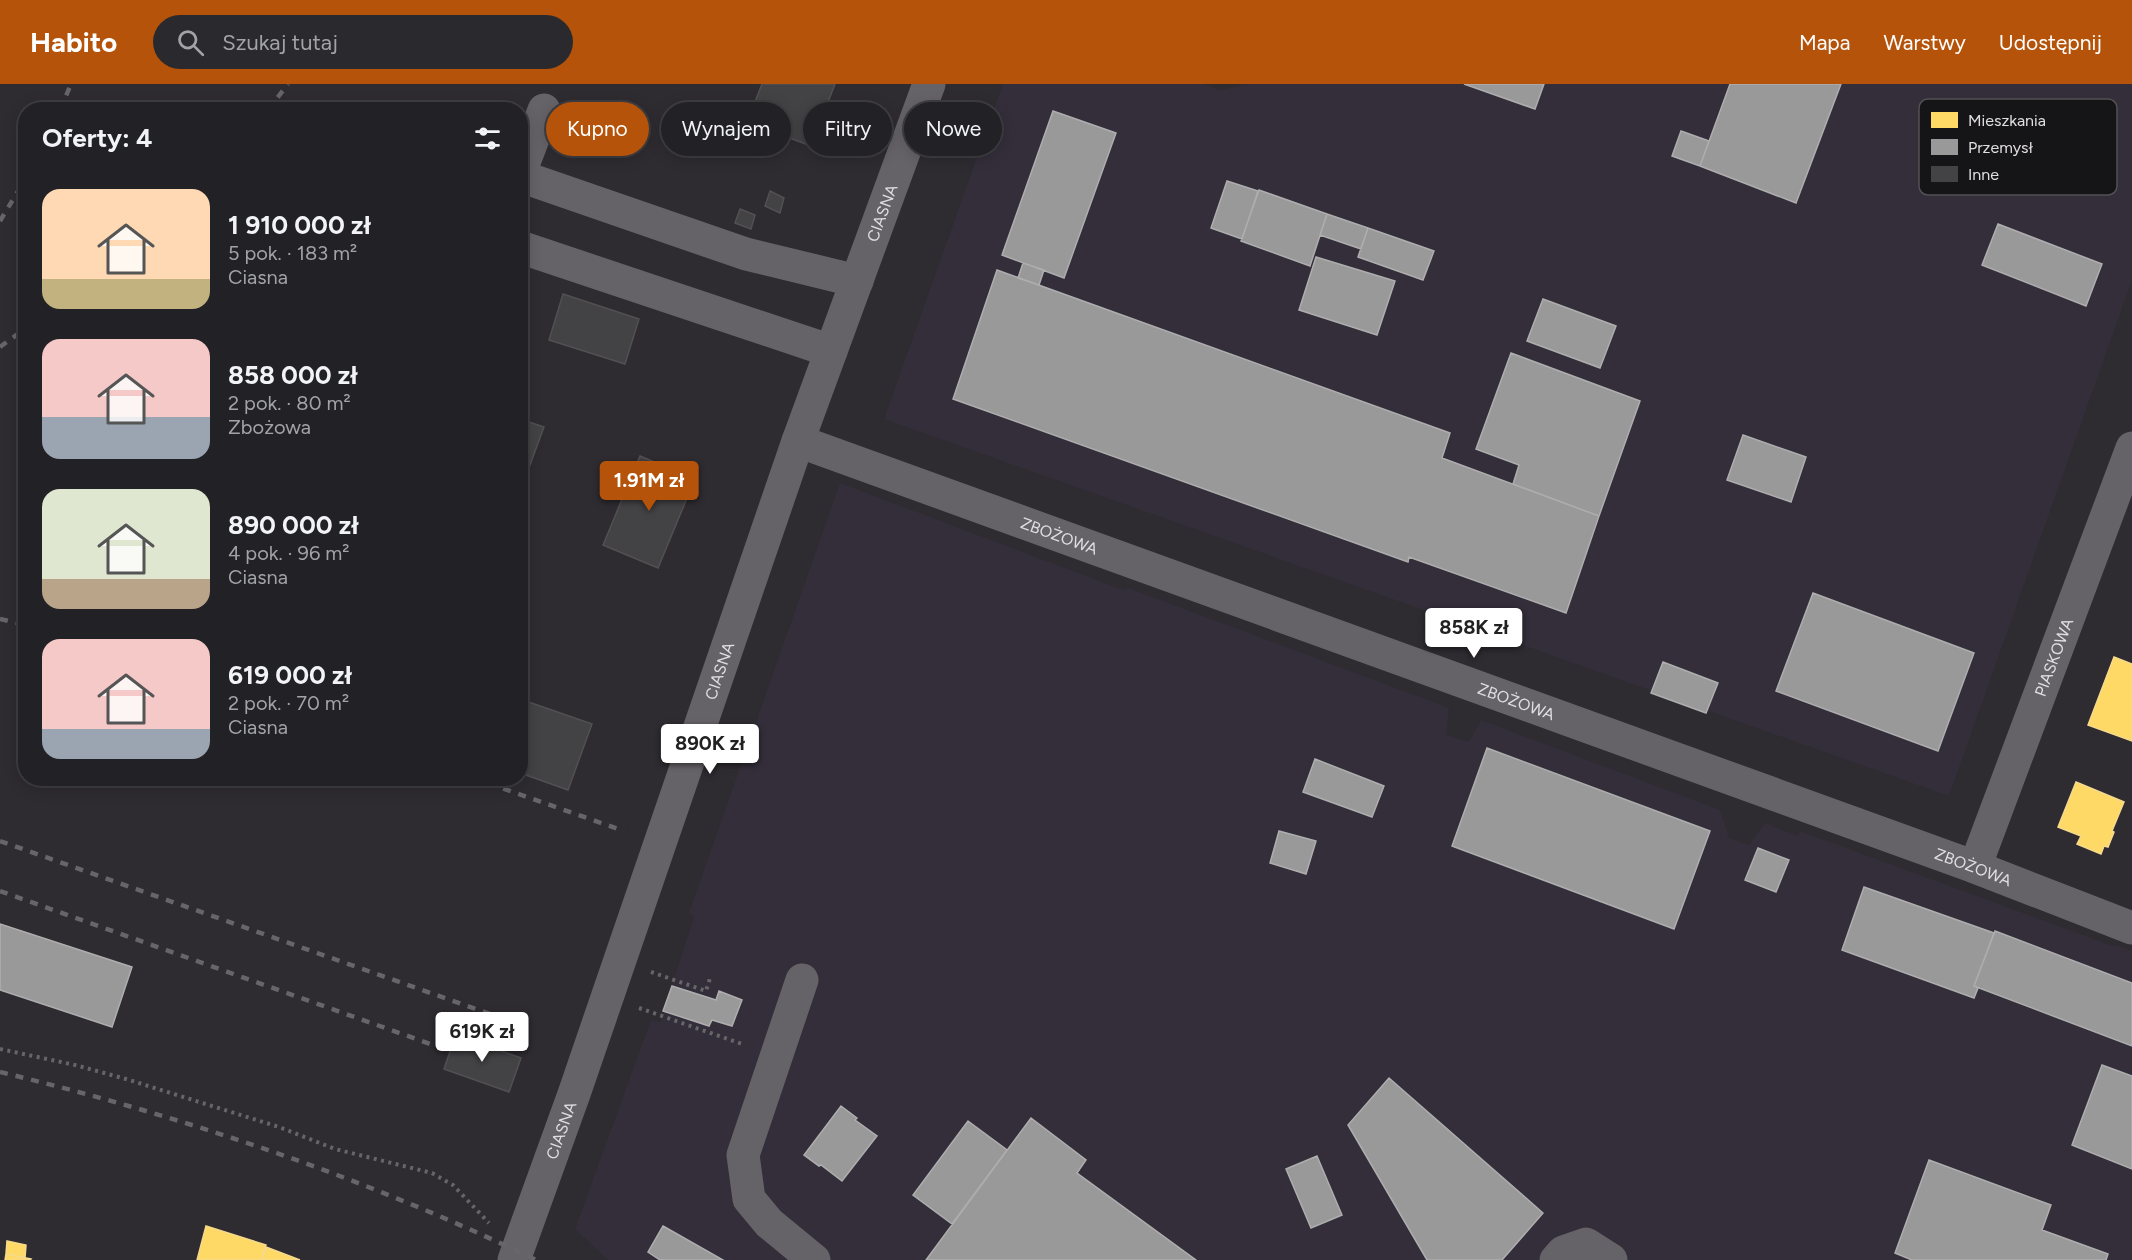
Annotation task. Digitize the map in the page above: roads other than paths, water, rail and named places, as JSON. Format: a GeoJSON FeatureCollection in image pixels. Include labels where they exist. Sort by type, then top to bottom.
{"type":"FeatureCollection","features":[{"type":"Feature","properties":{"kind":"street","name":"CIASNA"},"geometry":{"type":"LineString","coordinates":[[514,1260],[620,962],[798,441],[929,84]]}},
{"type":"Feature","properties":{"kind":"street"},"geometry":{"type":"LineString","coordinates":[[528,153],[544,110]]}},
{"type":"Feature","properties":{"kind":"street"},"geometry":{"type":"LineString","coordinates":[[528,178],[746,254],[856,282]]}},
{"type":"Feature","properties":{"kind":"street"},"geometry":{"type":"LineString","coordinates":[[528,250],[831,351]]}},
{"type":"Feature","properties":{"kind":"street","name":"ZBOŻOWA"},"geometry":{"type":"LineString","coordinates":[[798,441],[1975,867],[2132,928]]}},
{"type":"Feature","properties":{"kind":"street","name":"PIASKOWA"},"geometry":{"type":"LineString","coordinates":[[1975,867],[2132,448]]}},
{"type":"Feature","properties":{"kind":"street"},"geometry":{"type":"LineString","coordinates":[[802,980],[743,1155],[749,1199],[769,1223],[814,1260]]}},
{"type":"Feature","properties":{"kind":"street"},"geometry":{"type":"LineString","coordinates":[[1556,1260],[1563,1252],[1586,1244],[1611,1260]]}},
{"type":"Feature","properties":{"kind":"railway"},"geometry":{"type":"LineString","coordinates":[[63,102],[71,84]]}},
{"type":"Feature","properties":{"kind":"railway"},"geometry":{"type":"LineString","coordinates":[[274,102],[288,84]]}},
{"type":"Feature","properties":{"kind":"railway"},"geometry":{"type":"LineString","coordinates":[[0,221],[18,191]]}},
{"type":"Feature","properties":{"kind":"railway"},"geometry":{"type":"LineString","coordinates":[[0,347],[18,334]]}},
{"type":"Feature","properties":{"kind":"railway"},"geometry":{"type":"LineString","coordinates":[[0,619],[18,623]]}},
{"type":"Feature","properties":{"kind":"railway"},"geometry":{"type":"LineString","coordinates":[[496,786],[624,831]]}},
{"type":"Feature","properties":{"kind":"railway"},"geometry":{"type":"LineString","coordinates":[[0,841],[524,1026]]}},
{"type":"Feature","properties":{"kind":"railway"},"geometry":{"type":"LineString","coordinates":[[0,891],[450,1051]]}},
{"type":"Feature","properties":{"kind":"railway"},"geometry":{"type":"LineString","coordinates":[[0,1072],[137,1108],[273,1152],[406,1202],[536,1260]]}}]}
